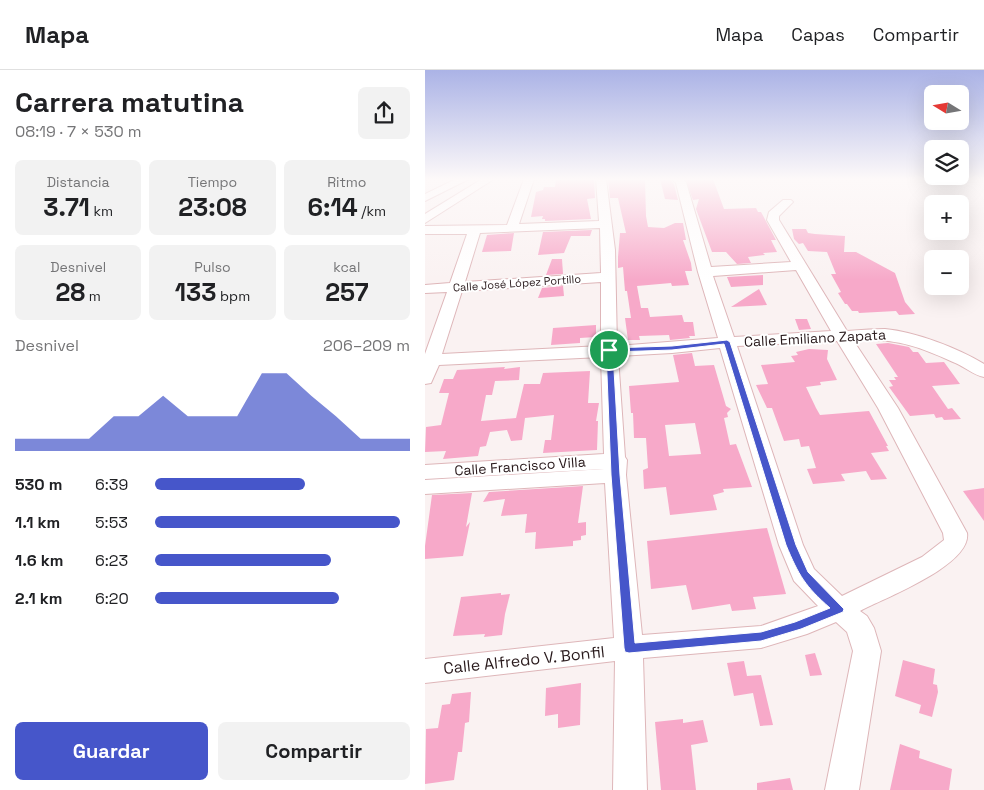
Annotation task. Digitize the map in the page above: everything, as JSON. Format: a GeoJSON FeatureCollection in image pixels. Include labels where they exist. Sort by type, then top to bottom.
{"type":"FeatureCollection","features":[{"type":"Feature","properties":{"kind":"street"},"geometry":{"type":"LineString","coordinates":[[512,228],[517,213]]}},
{"type":"Feature","properties":{"kind":"street"},"geometry":{"type":"LineString","coordinates":[[604,213],[609,276],[609,350],[629,648],[630,790]]}},
{"type":"Feature","properties":{"kind":"street"},"geometry":{"type":"LineString","coordinates":[[689,213],[705,272],[791,545],[803,574],[820,593],[857,624],[864,636],[867,651],[842,790]]}},
{"type":"Feature","properties":{"kind":"street"},"geometry":{"type":"LineString","coordinates":[[776,213],[773,215],[773,220],[841,335]]}},
{"type":"Feature","properties":{"kind":"street"},"geometry":{"type":"LineString","coordinates":[[425,230],[475,230],[605,224]]}},
{"type":"Feature","properties":{"kind":"street"},"geometry":{"type":"LineString","coordinates":[[425,378],[428,360],[457,288],[475,230]]}},
{"type":"Feature","properties":{"kind":"street"},"geometry":{"type":"LineString","coordinates":[[705,272],[801,266]]}},
{"type":"Feature","properties":{"kind":"street","name":"Calle José López Portillo"},"geometry":{"type":"LineString","coordinates":[[425,289],[609,276]]}},
{"type":"Feature","properties":{"kind":"street","name":"Calle Emiliano Zapata"},"geometry":{"type":"LineString","coordinates":[[428,360],[672,348],[727,342],[875,334],[905,336],[964,360],[984,372]]}},
{"type":"Feature","properties":{"kind":"street","name":"Calle Alfredo V. Bonfil"},"geometry":{"type":"LineString","coordinates":[[425,671],[629,648],[761,637],[797,626],[839,609],[931,564],[953,546],[956,540],[955,533],[888,408],[841,335]]}},
{"type":"Feature","properties":{"kind":"street","name":"Calle Francisco Villa"},"geometry":{"type":"LineString","coordinates":[[425,472],[616,468]]}},
{"type":"Feature","properties":{"kind":"street","name":"Calle Francisco Villa"},"geometry":{"type":"LineString","coordinates":[[425,487],[616,468]]}},
{"type":"Feature","properties":{"kind":"building"},"geometry":{"type":"Polygon","coordinates":[[[532,213],[590,213],[591,219],[545,221],[545,219],[542,219],[543,216],[531,217],[532,213]]]}},
{"type":"Feature","properties":{"kind":"building"},"geometry":{"type":"Polygon","coordinates":[[[621,213],[646,213],[648,227],[664,228],[675,223],[683,223],[686,240],[683,240],[692,271],[685,271],[689,285],[672,286],[671,283],[637,286],[641,308],[648,308],[650,317],[682,315],[684,322],[693,322],[695,336],[670,340],[669,335],[639,336],[640,340],[628,340],[625,318],[631,318],[627,291],[625,291],[623,267],[618,268],[620,233],[626,233],[621,213]]]}},
{"type":"Feature","properties":{"kind":"building"},"geometry":{"type":"Polygon","coordinates":[[[697,213],[761,213],[776,240],[771,240],[777,252],[748,257],[751,263],[737,264],[726,252],[712,252],[697,213]]]}},
{"type":"Feature","properties":{"kind":"building"},"geometry":{"type":"Polygon","coordinates":[[[792,229],[806,229],[808,233],[815,234],[845,236],[844,252],[856,252],[895,273],[905,302],[915,314],[899,315],[896,311],[859,313],[858,311],[852,311],[838,293],[841,292],[831,274],[836,274],[827,252],[808,251],[803,243],[799,244],[794,239],[792,229]]]}},
{"type":"Feature","properties":{"kind":"building"},"geometry":{"type":"Polygon","coordinates":[[[592,230],[590,236],[571,236],[564,253],[538,255],[543,232],[592,230]]]}},
{"type":"Feature","properties":{"kind":"building"},"geometry":{"type":"Polygon","coordinates":[[[514,233],[511,251],[482,252],[487,235],[514,233]]]}},
{"type":"Feature","properties":{"kind":"building"},"geometry":{"type":"Polygon","coordinates":[[[552,259],[562,259],[563,274],[546,275],[552,259]]]}},
{"type":"Feature","properties":{"kind":"building"},"geometry":{"type":"Polygon","coordinates":[[[763,275],[763,285],[731,287],[727,277],[763,275]]]}},
{"type":"Feature","properties":{"kind":"building"},"geometry":{"type":"Polygon","coordinates":[[[563,286],[564,296],[538,298],[542,288],[563,286]]]}},
{"type":"Feature","properties":{"kind":"building"},"geometry":{"type":"Polygon","coordinates":[[[759,289],[767,305],[731,307],[759,289]]]}},
{"type":"Feature","properties":{"kind":"building"},"geometry":{"type":"Polygon","coordinates":[[[795,319],[807,319],[811,329],[799,330],[795,319]]]}},
{"type":"Feature","properties":{"kind":"building"},"geometry":{"type":"Polygon","coordinates":[[[596,325],[596,337],[580,338],[580,343],[551,345],[553,328],[596,325]]]}},
{"type":"Feature","properties":{"kind":"building"},"geometry":{"type":"Polygon","coordinates":[[[888,343],[909,347],[913,352],[918,352],[926,363],[944,362],[960,384],[932,386],[948,409],[952,408],[961,419],[944,420],[942,417],[936,418],[934,414],[910,416],[889,387],[893,386],[889,380],[896,380],[894,377],[898,377],[876,344],[888,343]]]}},
{"type":"Feature","properties":{"kind":"building"},"geometry":{"type":"Polygon","coordinates":[[[809,349],[828,350],[827,359],[837,380],[820,382],[821,385],[806,387],[820,415],[869,411],[888,446],[886,446],[889,451],[871,453],[887,479],[871,480],[866,471],[841,474],[845,481],[813,484],[807,469],[816,468],[809,446],[801,447],[799,439],[784,441],[772,408],[767,408],[756,385],[768,384],[761,365],[795,362],[791,356],[798,355],[796,352],[809,349]]]}},
{"type":"Feature","properties":{"kind":"building"},"geometry":{"type":"Polygon","coordinates":[[[692,353],[695,366],[714,365],[726,406],[731,409],[727,413],[728,417],[724,418],[730,445],[736,444],[752,487],[723,489],[724,492],[713,495],[717,510],[670,515],[666,487],[644,489],[643,470],[648,468],[646,438],[634,438],[629,386],[679,382],[673,355],[692,353]],[[695,423],[665,425],[669,456],[701,454],[695,423]]]}},
{"type":"Feature","properties":{"kind":"building"},"geometry":{"type":"Polygon","coordinates":[[[505,367],[504,369],[520,367],[519,380],[495,381],[492,395],[486,395],[481,421],[516,418],[524,384],[540,384],[543,373],[590,371],[588,403],[599,403],[596,421],[598,421],[597,450],[543,453],[545,440],[551,440],[554,415],[525,418],[522,440],[511,441],[507,430],[490,432],[486,446],[480,447],[478,456],[443,459],[446,451],[425,452],[426,427],[441,425],[449,393],[439,393],[444,379],[453,379],[457,370],[505,367]]]}},
{"type":"Feature","properties":{"kind":"building"},"geometry":{"type":"Polygon","coordinates":[[[583,486],[578,523],[586,522],[586,535],[581,536],[581,540],[573,541],[573,546],[535,549],[536,532],[525,533],[527,514],[501,516],[505,499],[483,502],[489,492],[583,486]]]}},
{"type":"Feature","properties":{"kind":"building"},"geometry":{"type":"Polygon","coordinates":[[[984,488],[984,521],[963,491],[984,488]]]}},
{"type":"Feature","properties":{"kind":"building"},"geometry":{"type":"Polygon","coordinates":[[[472,493],[466,527],[470,522],[463,556],[425,559],[432,495],[472,493]]]}},
{"type":"Feature","properties":{"kind":"building"},"geometry":{"type":"Polygon","coordinates":[[[767,528],[786,594],[753,597],[756,609],[732,611],[730,604],[692,610],[686,585],[651,589],[647,541],[767,528]]]}},
{"type":"Feature","properties":{"kind":"building"},"geometry":{"type":"Polygon","coordinates":[[[501,593],[501,595],[510,594],[502,635],[484,637],[485,634],[453,636],[461,597],[501,593]]]}},
{"type":"Feature","properties":{"kind":"building"},"geometry":{"type":"Polygon","coordinates":[[[815,653],[822,675],[810,676],[805,655],[815,653]]]}},
{"type":"Feature","properties":{"kind":"building"},"geometry":{"type":"Polygon","coordinates":[[[903,660],[935,669],[933,684],[937,685],[938,692],[932,717],[919,713],[921,705],[895,696],[903,660]]]}},
{"type":"Feature","properties":{"kind":"building"},"geometry":{"type":"Polygon","coordinates":[[[744,661],[747,676],[761,675],[773,725],[760,726],[753,693],[734,696],[727,663],[744,661]]]}},
{"type":"Feature","properties":{"kind":"building"},"geometry":{"type":"Polygon","coordinates":[[[581,683],[580,725],[558,728],[558,714],[545,716],[546,688],[581,683]]]}},
{"type":"Feature","properties":{"kind":"building"},"geometry":{"type":"Polygon","coordinates":[[[471,692],[469,722],[465,723],[462,752],[458,752],[454,780],[425,784],[426,729],[438,728],[442,705],[450,704],[452,694],[471,692]]]}},
{"type":"Feature","properties":{"kind":"building"},"geometry":{"type":"Polygon","coordinates":[[[683,719],[683,723],[703,720],[708,742],[691,745],[696,790],[661,790],[655,722],[683,719]]]}},
{"type":"Feature","properties":{"kind":"building"},"geometry":{"type":"Polygon","coordinates":[[[900,744],[920,751],[919,758],[952,769],[949,790],[890,790],[900,744]]]}},
{"type":"Feature","properties":{"kind":"building"},"geometry":{"type":"Polygon","coordinates":[[[790,778],[793,790],[757,790],[757,783],[790,778]]]}},
{"type":"Feature","properties":{"kind":"route"},"geometry":{"type":"LineString","coordinates":[[727,342],[791,545],[803,574],[820,593],[839,609],[797,626],[761,637],[629,648],[615,475],[616,460],[609,350],[672,348],[727,342]]}}]}
